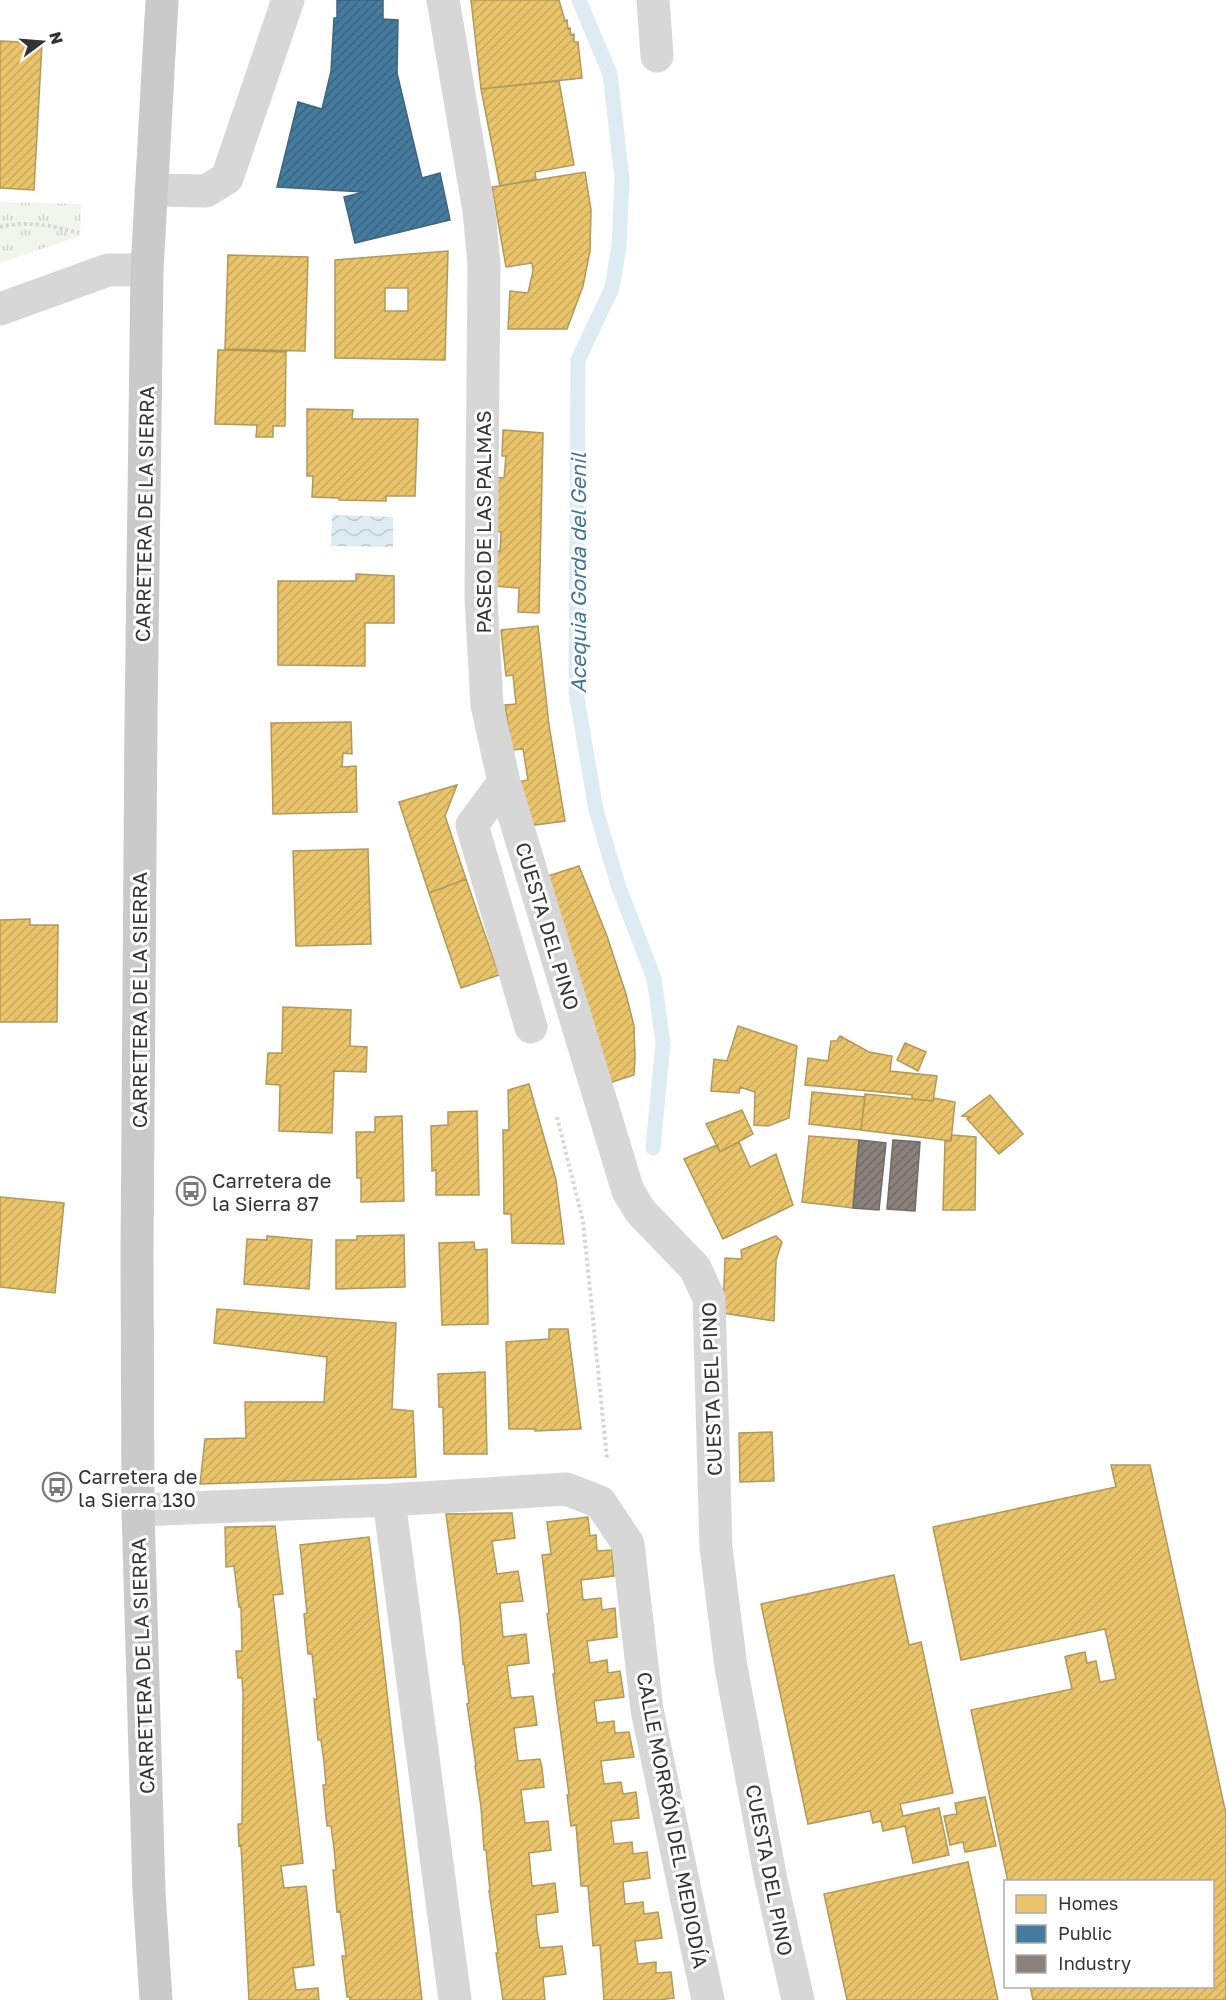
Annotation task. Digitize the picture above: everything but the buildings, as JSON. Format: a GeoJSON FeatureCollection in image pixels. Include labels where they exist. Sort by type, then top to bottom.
{"type":"FeatureCollection","features":[{"type":"Feature","properties":{"kind":"main road","name":"CARRETERA DE LA SIERRA"},"geometry":{"type":"LineString","coordinates":[[156,2000],[148,1880],[138,1510],[137,1254],[147,270],[162,0]]}},
{"type":"Feature","properties":{"kind":"street"},"geometry":{"type":"LineString","coordinates":[[151,190],[206,191],[227,177],[288,0]]}},
{"type":"Feature","properties":{"kind":"street","name":"PASEO DE LAS PALMAS"},"geometry":{"type":"LineString","coordinates":[[443,0],[479,211],[484,264],[481,598],[487,705],[504,782]]}},
{"type":"Feature","properties":{"kind":"street"},"geometry":{"type":"LineString","coordinates":[[653,0],[657,56]]}},
{"type":"Feature","properties":{"kind":"street"},"geometry":{"type":"LineString","coordinates":[[0,309],[108,270],[147,270]]}},
{"type":"Feature","properties":{"kind":"street"},"geometry":{"type":"LineString","coordinates":[[504,782],[472,825],[531,1027]]}},
{"type":"Feature","properties":{"kind":"street","name":"CUESTA DEL PINO"},"geometry":{"type":"LineString","coordinates":[[504,782],[628,1191],[641,1212],[695,1268],[710,1298],[716,1548],[733,1678],[771,1880],[798,2000]]}},
{"type":"Feature","properties":{"kind":"street","name":"CALLE MORRÓN DEL MEDIODÍA"},"geometry":{"type":"LineString","coordinates":[[138,1510],[389,1500],[566,1489],[600,1502],[628,1544],[647,1710],[708,2000]]}},
{"type":"Feature","properties":{"kind":"street"},"geometry":{"type":"LineString","coordinates":[[389,1500],[455,2000]]}},
{"type":"Feature","properties":{"kind":"path"},"geometry":{"type":"LineString","coordinates":[[0,227],[46,224],[81,233]]}},
{"type":"Feature","properties":{"kind":"path"},"geometry":{"type":"LineString","coordinates":[[564,1141],[583,1221],[608,1463]]}},
{"type":"Feature","properties":{"kind":"green space"},"geometry":{"type":"Polygon","coordinates":[[[0,202],[81,204],[80,236],[0,263],[0,202]]]}},
{"type":"Feature","properties":{"kind":"water"},"geometry":{"type":"Polygon","coordinates":[[[332,515],[393,517],[393,547],[331,546],[332,515]]]}},
{"type":"Feature","properties":{"kind":"waterway","name":"Acequia Gorda del Genil"},"geometry":{"type":"LineString","coordinates":[[579,0],[610,74],[622,179],[619,246],[612,288],[578,360],[576,692],[596,810],[619,888],[654,978],[663,1043],[653,1148]]}},
{"type":"Feature","properties":{"kind":"place","name":"Carretera de la Sierra 87"},"geometry":{"type":"Point","coordinates":[191,1191]}},
{"type":"Feature","properties":{"kind":"place","name":"Carretera de la Sierra 130"},"geometry":{"type":"Point","coordinates":[57,1487]}}]}
